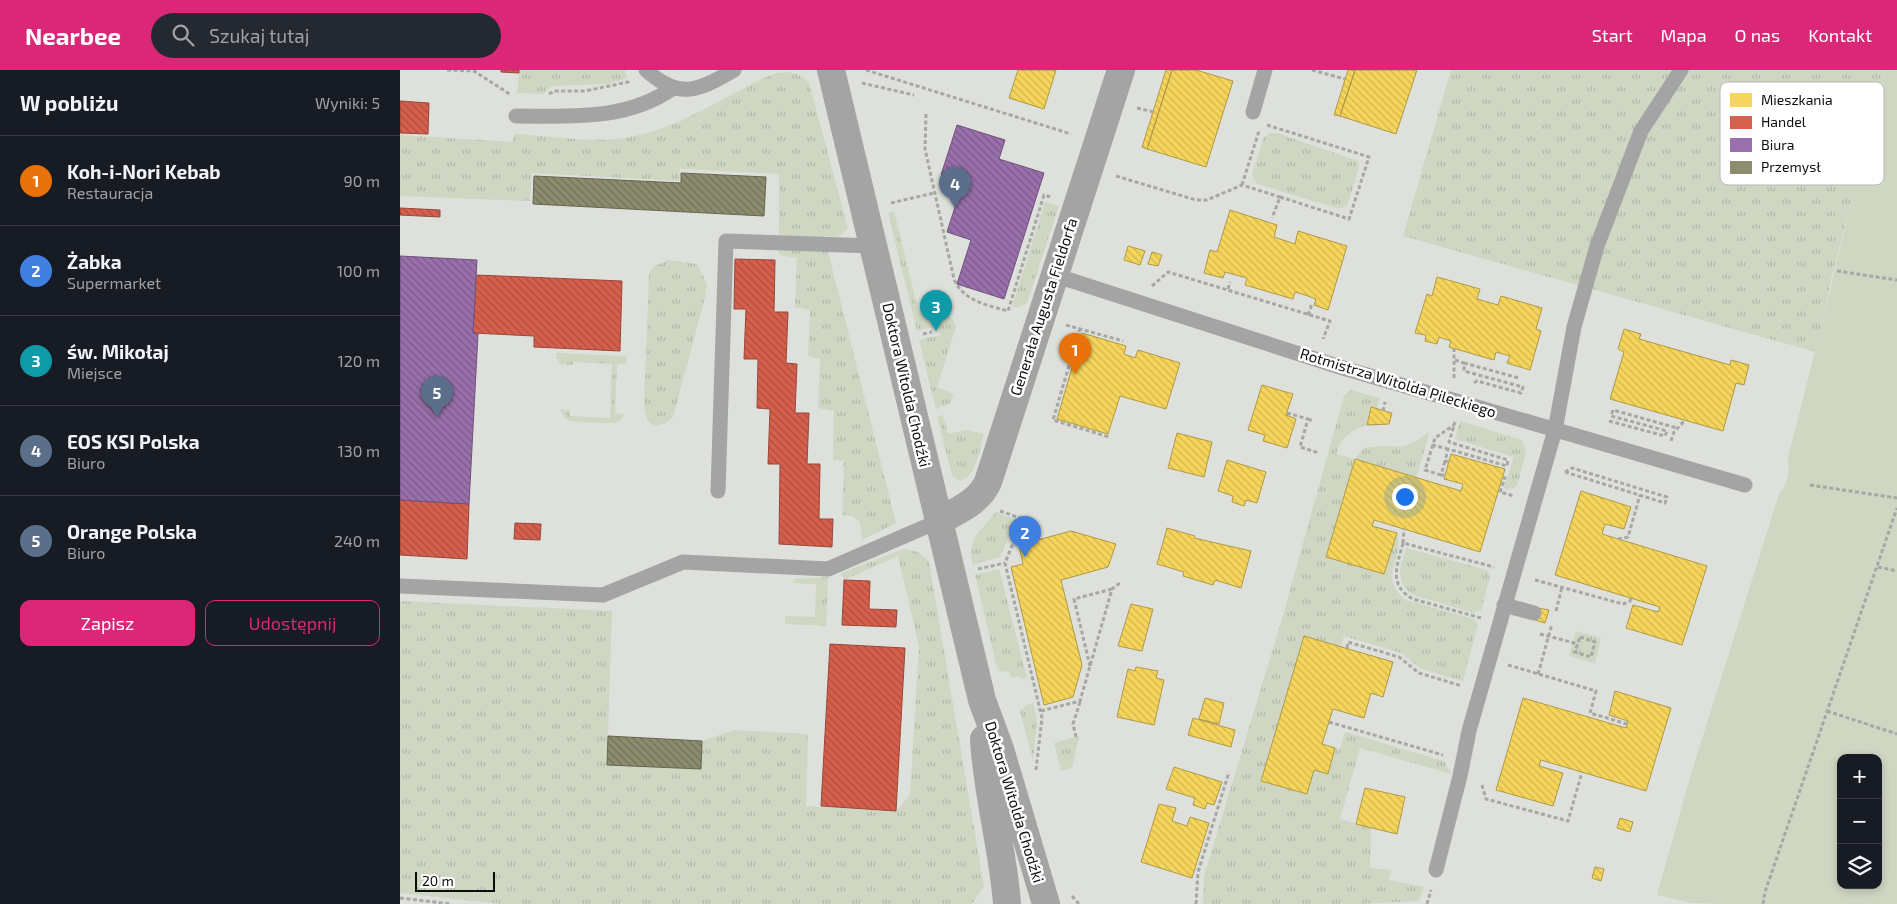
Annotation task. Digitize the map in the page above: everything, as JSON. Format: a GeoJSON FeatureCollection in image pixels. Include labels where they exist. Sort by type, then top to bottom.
{"type":"FeatureCollection","features":[{"type":"Feature","properties":{"kind":"street","name":"Doktora Witolda Chodźki"},"geometry":{"type":"LineString","coordinates":[[831,70],[982,700],[1000,749],[1046,904]]}},
{"type":"Feature","properties":{"kind":"street","name":"Generała Augusta Fieldorfa"},"geometry":{"type":"LineString","coordinates":[[939,521],[975,501],[988,482],[1121,70]]}},
{"type":"Feature","properties":{"kind":"street","name":"Doktora Witolda Chodźki"},"geometry":{"type":"LineString","coordinates":[[982,700],[984,753],[1004,862],[1007,904]]}},
{"type":"Feature","properties":{"kind":"lane"},"geometry":{"type":"LineString","coordinates":[[646,70],[664,84],[682,90],[702,88],[734,70]]}},
{"type":"Feature","properties":{"kind":"lane"},"geometry":{"type":"LineString","coordinates":[[1253,112],[1265,70]]}},
{"type":"Feature","properties":{"kind":"lane"},"geometry":{"type":"LineString","coordinates":[[1436,870],[1469,732],[1555,430],[1574,327],[1597,246],[1641,131],[1681,70]]}},
{"type":"Feature","properties":{"kind":"lane"},"geometry":{"type":"LineString","coordinates":[[516,116],[616,113],[658,99],[673,88]]}},
{"type":"Feature","properties":{"kind":"lane"},"geometry":{"type":"LineString","coordinates":[[718,491],[726,241],[873,246]]}},
{"type":"Feature","properties":{"kind":"lane","name":"Rotmistrza Witolda Pileckiego"},"geometry":{"type":"LineString","coordinates":[[1054,275],[1343,368],[1745,486]]}},
{"type":"Feature","properties":{"kind":"lane"},"geometry":{"type":"LineString","coordinates":[[400,586],[603,595],[683,562],[828,568],[939,521]]}},
{"type":"Feature","properties":{"kind":"lane"},"geometry":{"type":"LineString","coordinates":[[1504,605],[1534,613]]}},
{"type":"Feature","properties":{"kind":"path"},"geometry":{"type":"LineString","coordinates":[[447,70],[474,71],[516,99]]}},
{"type":"Feature","properties":{"kind":"path"},"geometry":{"type":"LineString","coordinates":[[866,70],[1097,143]]}},
{"type":"Feature","properties":{"kind":"path"},"geometry":{"type":"LineString","coordinates":[[1312,70],[1345,79]]}},
{"type":"Feature","properties":{"kind":"path"},"geometry":{"type":"LineString","coordinates":[[543,100],[554,91],[585,90],[628,82],[630,77]]}},
{"type":"Feature","properties":{"kind":"path"},"geometry":{"type":"LineString","coordinates":[[859,82],[914,95]]}},
{"type":"Feature","properties":{"kind":"path"},"geometry":{"type":"LineString","coordinates":[[1128,105],[1154,112]]}},
{"type":"Feature","properties":{"kind":"path"},"geometry":{"type":"LineString","coordinates":[[926,114],[925,149],[957,287],[977,302],[1008,311],[1044,195]]}},
{"type":"Feature","properties":{"kind":"path"},"geometry":{"type":"LineString","coordinates":[[1115,176],[1196,200],[1207,200],[1242,185],[1349,219],[1369,157],[1262,123],[1242,185]]}},
{"type":"Feature","properties":{"kind":"path"},"geometry":{"type":"LineString","coordinates":[[887,204],[934,193]]}},
{"type":"Feature","properties":{"kind":"path"},"geometry":{"type":"LineString","coordinates":[[1272,218],[1280,196]]}},
{"type":"Feature","properties":{"kind":"path"},"geometry":{"type":"LineString","coordinates":[[1837,271],[1897,280]]}},
{"type":"Feature","properties":{"kind":"path"},"geometry":{"type":"LineString","coordinates":[[1151,287],[1168,272],[1330,321],[1322,344]]}},
{"type":"Feature","properties":{"kind":"path"},"geometry":{"type":"LineString","coordinates":[[1228,289],[1230,282]]}},
{"type":"Feature","properties":{"kind":"path"},"geometry":{"type":"LineString","coordinates":[[1308,315],[1312,304]]}},
{"type":"Feature","properties":{"kind":"path"},"geometry":{"type":"LineString","coordinates":[[1109,437],[1053,420],[1079,328],[1123,341]]}},
{"type":"Feature","properties":{"kind":"path"},"geometry":{"type":"LineString","coordinates":[[1454,348],[1454,386]]}},
{"type":"Feature","properties":{"kind":"path"},"geometry":{"type":"LineString","coordinates":[[1454,360],[1519,378]]}},
{"type":"Feature","properties":{"kind":"path"},"geometry":{"type":"LineString","coordinates":[[1464,363],[1464,371],[1523,387],[1521,393],[1477,381],[1470,384]]}},
{"type":"Feature","properties":{"kind":"path"},"geometry":{"type":"LineString","coordinates":[[1600,418],[1665,436],[1667,431],[1611,416],[1612,410],[1676,430],[1685,420]]}},
{"type":"Feature","properties":{"kind":"path"},"geometry":{"type":"LineString","coordinates":[[1287,413],[1313,421]]}},
{"type":"Feature","properties":{"kind":"path"},"geometry":{"type":"LineString","coordinates":[[1432,444],[1507,466],[1508,460],[1449,442],[1457,415]]}},
{"type":"Feature","properties":{"kind":"path"},"geometry":{"type":"LineString","coordinates":[[1308,419],[1300,447],[1319,453]]}},
{"type":"Feature","properties":{"kind":"path"},"geometry":{"type":"LineString","coordinates":[[1448,449],[1443,475],[1425,470],[1434,438],[1454,425]]}},
{"type":"Feature","properties":{"kind":"path"},"geometry":{"type":"LineString","coordinates":[[1557,470],[1665,503],[1667,496],[1572,468],[1564,472]]}},
{"type":"Feature","properties":{"kind":"path"},"geometry":{"type":"LineString","coordinates":[[1503,477],[1505,478],[1500,492],[1520,498]]}},
{"type":"Feature","properties":{"kind":"path"},"geometry":{"type":"LineString","coordinates":[[1810,485],[1897,498]]}},
{"type":"Feature","properties":{"kind":"path"},"geometry":{"type":"LineString","coordinates":[[1618,539],[1628,537],[1640,495]]}},
{"type":"Feature","properties":{"kind":"path"},"geometry":{"type":"LineString","coordinates":[[993,508],[1023,519],[1004,563],[1041,711],[1042,718],[1037,764]]}},
{"type":"Feature","properties":{"kind":"path"},"geometry":{"type":"LineString","coordinates":[[1763,904],[1765,892],[1826,710],[1878,567],[1897,508]]}},
{"type":"Feature","properties":{"kind":"path"},"geometry":{"type":"LineString","coordinates":[[1404,529],[1403,543],[1395,570],[1398,588],[1413,599],[1485,620]]}},
{"type":"Feature","properties":{"kind":"path"},"geometry":{"type":"LineString","coordinates":[[1403,543],[1499,569]]}},
{"type":"Feature","properties":{"kind":"path"},"geometry":{"type":"LineString","coordinates":[[976,570],[1004,563]]}},
{"type":"Feature","properties":{"kind":"path"},"geometry":{"type":"LineString","coordinates":[[1878,567],[1897,570]]}},
{"type":"Feature","properties":{"kind":"path"},"geometry":{"type":"LineString","coordinates":[[1527,578],[1623,604],[1630,601],[1631,598]]}},
{"type":"Feature","properties":{"kind":"path"},"geometry":{"type":"LineString","coordinates":[[1090,666],[1074,599],[1112,589],[1120,583]]}},
{"type":"Feature","properties":{"kind":"path"},"geometry":{"type":"LineString","coordinates":[[1538,674],[1562,587]]}},
{"type":"Feature","properties":{"kind":"path"},"geometry":{"type":"LineString","coordinates":[[1076,737],[1073,724],[1112,589]]}},
{"type":"Feature","properties":{"kind":"path"},"geometry":{"type":"LineString","coordinates":[[1530,632],[1578,644]]}},
{"type":"Feature","properties":{"kind":"path"},"geometry":{"type":"LineString","coordinates":[[1580,637],[1595,642],[1591,657],[1576,652],[1578,644],[1580,637]]}},
{"type":"Feature","properties":{"kind":"path"},"geometry":{"type":"LineString","coordinates":[[1346,648],[1348,642],[1399,657],[1418,673],[1467,688]]}},
{"type":"Feature","properties":{"kind":"path"},"geometry":{"type":"LineString","coordinates":[[1502,663],[1596,691],[1590,713],[1627,724]]}},
{"type":"Feature","properties":{"kind":"path"},"geometry":{"type":"LineString","coordinates":[[1041,711],[1080,701]]}},
{"type":"Feature","properties":{"kind":"path"},"geometry":{"type":"LineString","coordinates":[[1826,710],[1897,734]]}},
{"type":"Feature","properties":{"kind":"path"},"geometry":{"type":"LineString","coordinates":[[1329,722],[1449,757],[1447,752]]}},
{"type":"Feature","properties":{"kind":"path"},"geometry":{"type":"LineString","coordinates":[[1196,904],[1198,872],[1229,772]]}},
{"type":"Feature","properties":{"kind":"path"},"geometry":{"type":"LineString","coordinates":[[400,898],[451,904]]}},
{"type":"Feature","properties":{"kind":"green space"},"geometry":{"type":"Polygon","coordinates":[[[519,70],[625,70],[628,78],[607,84],[552,86],[543,94],[517,93],[519,70]]]}},
{"type":"Feature","properties":{"kind":"green space"},"geometry":{"type":"Polygon","coordinates":[[[1451,70],[1886,70],[1883,82],[1720,82],[1720,185],[1856,185],[1831,279],[1816,352],[1403,236],[1451,70]]]}},
{"type":"Feature","properties":{"kind":"green space"},"geometry":{"type":"Polygon","coordinates":[[[1886,70],[1897,70],[1897,904],[1691,903],[1657,895],[1691,774],[1779,494],[1787,481],[1788,457],[1856,185],[1884,185],[1883,82],[1886,70]]]}},
{"type":"Feature","properties":{"kind":"green space"},"geometry":{"type":"Polygon","coordinates":[[[788,72],[797,74],[809,82],[848,229],[838,237],[824,236],[896,523],[862,540],[860,522],[852,516],[842,515],[844,461],[833,460],[834,411],[818,408],[820,359],[808,356],[810,310],[795,307],[797,258],[779,255],[779,174],[680,169],[679,181],[532,173],[530,201],[400,196],[400,135],[513,142],[514,134],[593,140],[624,138],[671,125],[764,78],[777,73],[788,72]]]}},
{"type":"Feature","properties":{"kind":"green space"},"geometry":{"type":"Polygon","coordinates":[[[1270,133],[1277,133],[1358,161],[1359,167],[1348,204],[1343,208],[1337,208],[1257,184],[1252,175],[1264,137],[1270,133]]]}},
{"type":"Feature","properties":{"kind":"green space"},"geometry":{"type":"Polygon","coordinates":[[[1045,202],[1059,206],[1027,303],[1020,307],[1012,307],[1045,202]]]}},
{"type":"Feature","properties":{"kind":"green space"},"geometry":{"type":"Polygon","coordinates":[[[894,211],[919,313],[940,310],[952,318],[956,327],[937,387],[954,394],[949,404],[936,409],[919,340],[941,335],[938,325],[917,331],[888,213],[894,211]]]}},
{"type":"Feature","properties":{"kind":"green space"},"geometry":{"type":"Polygon","coordinates":[[[668,260],[697,264],[707,284],[706,294],[673,417],[664,424],[654,426],[647,420],[644,407],[649,275],[653,267],[668,260]]]}},
{"type":"Feature","properties":{"kind":"green space"},"geometry":{"type":"Polygon","coordinates":[[[557,353],[627,356],[626,364],[617,364],[615,413],[624,414],[621,420],[613,423],[593,423],[573,421],[564,417],[560,409],[570,410],[570,416],[610,418],[612,364],[574,362],[573,365],[560,364],[556,358],[557,353]]]}},
{"type":"Feature","properties":{"kind":"green space"},"geometry":{"type":"Polygon","coordinates":[[[1350,390],[1380,398],[1377,409],[1370,407],[1366,425],[1347,435],[1336,454],[1355,459],[1326,557],[1384,574],[1397,533],[1398,552],[1392,576],[1397,592],[1406,600],[1474,619],[1478,624],[1463,681],[1421,669],[1401,653],[1344,636],[1341,647],[1304,636],[1261,781],[1307,794],[1314,770],[1328,774],[1335,748],[1340,749],[1345,732],[1444,761],[1452,774],[1360,748],[1340,819],[1371,828],[1370,868],[1391,870],[1389,880],[1424,887],[1419,901],[1360,904],[1203,904],[1204,876],[1282,619],[1344,396],[1350,390]]]}},
{"type":"Feature","properties":{"kind":"green space"},"geometry":{"type":"Polygon","coordinates":[[[943,415],[948,434],[966,430],[984,434],[974,469],[965,479],[959,481],[952,476],[937,417],[943,415]]]}},
{"type":"Feature","properties":{"kind":"green space"},"geometry":{"type":"Polygon","coordinates":[[[1460,421],[1522,440],[1526,453],[1517,486],[1509,490],[1504,488],[1514,457],[1455,439],[1460,421]]]}},
{"type":"Feature","properties":{"kind":"green space"},"geometry":{"type":"Polygon","coordinates":[[[1430,431],[1416,478],[1355,459],[1364,448],[1404,446],[1420,439],[1430,431]]]}},
{"type":"Feature","properties":{"kind":"green space"},"geometry":{"type":"Polygon","coordinates":[[[996,512],[1016,520],[1000,557],[973,565],[971,549],[973,542],[996,512]]]}},
{"type":"Feature","properties":{"kind":"green space"},"geometry":{"type":"Polygon","coordinates":[[[1406,548],[1487,570],[1490,577],[1481,610],[1474,613],[1413,595],[1403,585],[1400,574],[1406,548]]]}},
{"type":"Feature","properties":{"kind":"green space"},"geometry":{"type":"Polygon","coordinates":[[[904,549],[918,552],[929,561],[984,887],[972,904],[502,904],[400,893],[400,601],[612,611],[607,765],[701,769],[702,741],[734,730],[808,734],[806,806],[896,811],[910,795],[919,646],[898,556],[844,580],[841,573],[904,549]]]}},
{"type":"Feature","properties":{"kind":"green space"},"geometry":{"type":"Polygon","coordinates":[[[999,569],[1027,678],[1021,679],[1020,676],[1011,678],[1010,672],[1000,671],[996,664],[975,575],[999,569]]]}},
{"type":"Feature","properties":{"kind":"green space"},"geometry":{"type":"Polygon","coordinates":[[[828,577],[826,626],[785,624],[785,616],[815,617],[816,584],[792,583],[795,579],[828,577]]]}},
{"type":"Feature","properties":{"kind":"green space"},"geometry":{"type":"Polygon","coordinates":[[[1576,631],[1601,638],[1595,663],[1569,656],[1576,631]]]}},
{"type":"Feature","properties":{"kind":"green space"},"geometry":{"type":"Polygon","coordinates":[[[1033,703],[1037,720],[1033,761],[1020,711],[1033,703]]]}},
{"type":"Feature","properties":{"kind":"green space"},"geometry":{"type":"Polygon","coordinates":[[[1079,736],[1072,768],[1061,771],[1054,743],[1079,736]]]}},
{"type":"Feature","properties":{"kind":"building: Mieszkania"},"geometry":{"type":"Polygon","coordinates":[[[1018,70],[1056,70],[1044,109],[1009,98],[1018,70]]]}},
{"type":"Feature","properties":{"kind":"building: Mieszkania"},"geometry":{"type":"Polygon","coordinates":[[[1166,70],[1172,70],[1147,149],[1142,147],[1166,70]]]}},
{"type":"Feature","properties":{"kind":"building: Mieszkania"},"geometry":{"type":"Polygon","coordinates":[[[1172,70],[1196,70],[1233,81],[1206,167],[1147,149],[1172,70]]]}},
{"type":"Feature","properties":{"kind":"building: Mieszkania"},"geometry":{"type":"Polygon","coordinates":[[[1348,70],[1355,70],[1340,116],[1334,115],[1348,70]]]}},
{"type":"Feature","properties":{"kind":"building: Mieszkania"},"geometry":{"type":"Polygon","coordinates":[[[1355,70],[1417,70],[1396,134],[1340,116],[1355,70]]]}},
{"type":"Feature","properties":{"kind":"building: Mieszkania"},"geometry":{"type":"Polygon","coordinates":[[[1230,210],[1277,225],[1274,237],[1295,244],[1298,231],[1347,246],[1328,310],[1314,305],[1316,299],[1295,292],[1293,299],[1245,285],[1247,278],[1225,272],[1223,278],[1204,273],[1210,250],[1217,252],[1230,210]]]}},
{"type":"Feature","properties":{"kind":"building: Mieszkania"},"geometry":{"type":"Polygon","coordinates":[[[1128,246],[1145,251],[1140,265],[1124,260],[1128,246]]]}},
{"type":"Feature","properties":{"kind":"building: Mieszkania"},"geometry":{"type":"Polygon","coordinates":[[[1152,252],[1162,255],[1158,266],[1148,264],[1152,252]]]}},
{"type":"Feature","properties":{"kind":"building: Mieszkania"},"geometry":{"type":"Polygon","coordinates":[[[1437,277],[1480,289],[1477,299],[1498,305],[1501,296],[1542,308],[1536,329],[1541,331],[1530,370],[1507,363],[1510,356],[1496,352],[1494,360],[1449,347],[1451,341],[1439,337],[1437,344],[1425,341],[1426,335],[1415,333],[1427,294],[1432,296],[1437,277]]]}},
{"type":"Feature","properties":{"kind":"building: Mieszkania"},"geometry":{"type":"Polygon","coordinates":[[[1624,329],[1641,334],[1639,339],[1730,365],[1731,360],[1749,365],[1744,385],[1736,383],[1723,431],[1610,399],[1624,352],[1618,349],[1624,329]]]}},
{"type":"Feature","properties":{"kind":"building: Mieszkania"},"geometry":{"type":"Polygon","coordinates":[[[1082,333],[1126,346],[1124,354],[1135,358],[1138,350],[1180,363],[1166,409],[1120,396],[1108,434],[1057,419],[1082,333]]]}},
{"type":"Feature","properties":{"kind":"building: Mieszkania"},"geometry":{"type":"Polygon","coordinates":[[[1262,385],[1293,394],[1286,415],[1296,419],[1287,448],[1263,441],[1265,435],[1248,430],[1262,385]]]}},
{"type":"Feature","properties":{"kind":"building: Mieszkania"},"geometry":{"type":"Polygon","coordinates":[[[1371,407],[1392,413],[1389,424],[1367,425],[1371,407]]]}},
{"type":"Feature","properties":{"kind":"building: Mieszkania"},"geometry":{"type":"Polygon","coordinates":[[[1177,433],[1212,442],[1204,477],[1168,468],[1177,433]]]}},
{"type":"Feature","properties":{"kind":"building: Mieszkania"},"geometry":{"type":"Polygon","coordinates":[[[1451,454],[1505,469],[1480,552],[1374,520],[1372,526],[1397,533],[1384,574],[1326,557],[1355,459],[1461,491],[1463,484],[1444,479],[1451,454]]]}},
{"type":"Feature","properties":{"kind":"building: Mieszkania"},"geometry":{"type":"Polygon","coordinates":[[[1227,460],[1266,472],[1257,503],[1246,500],[1244,506],[1232,502],[1233,496],[1218,491],[1227,460]]]}},
{"type":"Feature","properties":{"kind":"building: Mieszkania"},"geometry":{"type":"Polygon","coordinates":[[[1581,491],[1631,507],[1624,529],[1605,524],[1602,534],[1707,566],[1682,645],[1626,628],[1633,605],[1658,612],[1660,607],[1555,575],[1581,491]]]}},
{"type":"Feature","properties":{"kind":"building: Mieszkania"},"geometry":{"type":"Polygon","coordinates":[[[1167,528],[1195,536],[1194,538],[1251,551],[1241,588],[1215,580],[1213,585],[1183,576],[1184,572],[1157,564],[1167,528]]]}},
{"type":"Feature","properties":{"kind":"building: Mieszkania"},"geometry":{"type":"Polygon","coordinates":[[[1071,531],[1116,544],[1108,567],[1061,580],[1082,665],[1073,697],[1044,705],[1011,567],[1023,564],[1019,545],[1071,531]]]}},
{"type":"Feature","properties":{"kind":"building: Mieszkania"},"geometry":{"type":"Polygon","coordinates":[[[1131,604],[1153,609],[1142,651],[1118,646],[1131,604]]]}},
{"type":"Feature","properties":{"kind":"building: Mieszkania"},"geometry":{"type":"Polygon","coordinates":[[[1538,608],[1549,610],[1545,623],[1535,620],[1538,608]]]}},
{"type":"Feature","properties":{"kind":"building: Mieszkania"},"geometry":{"type":"Polygon","coordinates":[[[1304,636],[1393,662],[1383,697],[1371,693],[1364,718],[1333,709],[1322,744],[1335,748],[1328,774],[1314,770],[1307,794],[1261,781],[1304,636]]]}},
{"type":"Feature","properties":{"kind":"building: Mieszkania"},"geometry":{"type":"Polygon","coordinates":[[[1136,667],[1158,671],[1156,678],[1164,680],[1154,725],[1117,717],[1128,669],[1135,671],[1136,667]]]}},
{"type":"Feature","properties":{"kind":"building: Mieszkania"},"geometry":{"type":"Polygon","coordinates":[[[1615,691],[1671,708],[1646,791],[1541,760],[1539,766],[1563,773],[1553,806],[1496,790],[1523,698],[1626,728],[1628,721],[1609,715],[1615,691]]]}},
{"type":"Feature","properties":{"kind":"building: Mieszkania"},"geometry":{"type":"Polygon","coordinates":[[[1205,698],[1224,703],[1219,724],[1199,719],[1205,698]]]}},
{"type":"Feature","properties":{"kind":"building: Mieszkania"},"geometry":{"type":"Polygon","coordinates":[[[1193,718],[1235,730],[1231,747],[1188,735],[1193,718]]]}},
{"type":"Feature","properties":{"kind":"building: Mieszkania"},"geometry":{"type":"Polygon","coordinates":[[[1174,767],[1222,782],[1214,805],[1207,803],[1205,809],[1193,805],[1195,798],[1166,789],[1174,767]]]}},
{"type":"Feature","properties":{"kind":"building: Mieszkania"},"geometry":{"type":"Polygon","coordinates":[[[1365,788],[1405,797],[1397,834],[1356,824],[1365,788]]]}},
{"type":"Feature","properties":{"kind":"building: Mieszkania"},"geometry":{"type":"Polygon","coordinates":[[[1159,804],[1176,808],[1172,821],[1187,826],[1190,817],[1209,823],[1192,878],[1141,862],[1159,804]]]}},
{"type":"Feature","properties":{"kind":"building: Mieszkania"},"geometry":{"type":"Polygon","coordinates":[[[1620,818],[1633,822],[1630,832],[1617,828],[1620,818]]]}},
{"type":"Feature","properties":{"kind":"building: Mieszkania"},"geometry":{"type":"Polygon","coordinates":[[[1595,867],[1604,869],[1601,881],[1592,878],[1595,867]]]}},
{"type":"Feature","properties":{"kind":"building: Handel"},"geometry":{"type":"Polygon","coordinates":[[[501,70],[519,70],[519,73],[501,72],[501,70]]]}},
{"type":"Feature","properties":{"kind":"building: Handel"},"geometry":{"type":"Polygon","coordinates":[[[400,101],[429,103],[428,134],[400,133],[400,101]]]}},
{"type":"Feature","properties":{"kind":"building: Handel"},"geometry":{"type":"Polygon","coordinates":[[[400,208],[440,210],[440,217],[400,215],[400,208]]]}},
{"type":"Feature","properties":{"kind":"building: Handel"},"geometry":{"type":"Polygon","coordinates":[[[735,259],[775,260],[774,312],[788,312],[786,363],[797,364],[795,413],[809,413],[807,464],[820,464],[819,519],[833,519],[832,547],[779,544],[780,464],[768,464],[770,409],[757,408],[758,359],[744,359],[746,309],[734,309],[735,259]]]}},
{"type":"Feature","properties":{"kind":"building: Handel"},"geometry":{"type":"Polygon","coordinates":[[[476,275],[622,281],[620,351],[534,347],[534,336],[473,333],[476,275]]]}},
{"type":"Feature","properties":{"kind":"building: Handel"},"geometry":{"type":"Polygon","coordinates":[[[400,500],[469,504],[467,559],[400,555],[400,500]]]}},
{"type":"Feature","properties":{"kind":"building: Handel"},"geometry":{"type":"Polygon","coordinates":[[[515,523],[541,524],[540,540],[514,539],[515,523]]]}},
{"type":"Feature","properties":{"kind":"building: Handel"},"geometry":{"type":"Polygon","coordinates":[[[844,580],[870,581],[869,609],[897,610],[896,627],[842,625],[844,580]]]}},
{"type":"Feature","properties":{"kind":"building: Handel"},"geometry":{"type":"Polygon","coordinates":[[[830,644],[905,648],[896,811],[821,806],[830,644]]]}},
{"type":"Feature","properties":{"kind":"building: Biura"},"geometry":{"type":"Polygon","coordinates":[[[957,125],[1005,140],[999,159],[1044,173],[1004,299],[957,284],[971,240],[947,232],[963,182],[941,175],[957,125]]]}},
{"type":"Feature","properties":{"kind":"building: Biura"},"geometry":{"type":"Polygon","coordinates":[[[400,256],[477,260],[473,333],[478,334],[469,504],[400,500],[400,256]]]}},
{"type":"Feature","properties":{"kind":"building: Przemysł"},"geometry":{"type":"Polygon","coordinates":[[[681,173],[766,177],[764,216],[533,204],[534,176],[681,183],[681,173]]]}},
{"type":"Feature","properties":{"kind":"building: Przemysł"},"geometry":{"type":"Polygon","coordinates":[[[608,736],[702,741],[701,769],[607,765],[608,736]]]}},
{"type":"Feature","properties":{"kind":"place","name":"EOS KSI Polska"},"geometry":{"type":"Point","coordinates":[955,208]}},
{"type":"Feature","properties":{"kind":"place","name":"św. Mikołaj"},"geometry":{"type":"Point","coordinates":[936,331]}},
{"type":"Feature","properties":{"kind":"place","name":"Koh-i-Nori Kebab"},"geometry":{"type":"Point","coordinates":[1075,374]}},
{"type":"Feature","properties":{"kind":"place","name":"Orange Polska"},"geometry":{"type":"Point","coordinates":[437,417]}},
{"type":"Feature","properties":{"kind":"place","name":"Żabka"},"geometry":{"type":"Point","coordinates":[1025,557]}}]}
